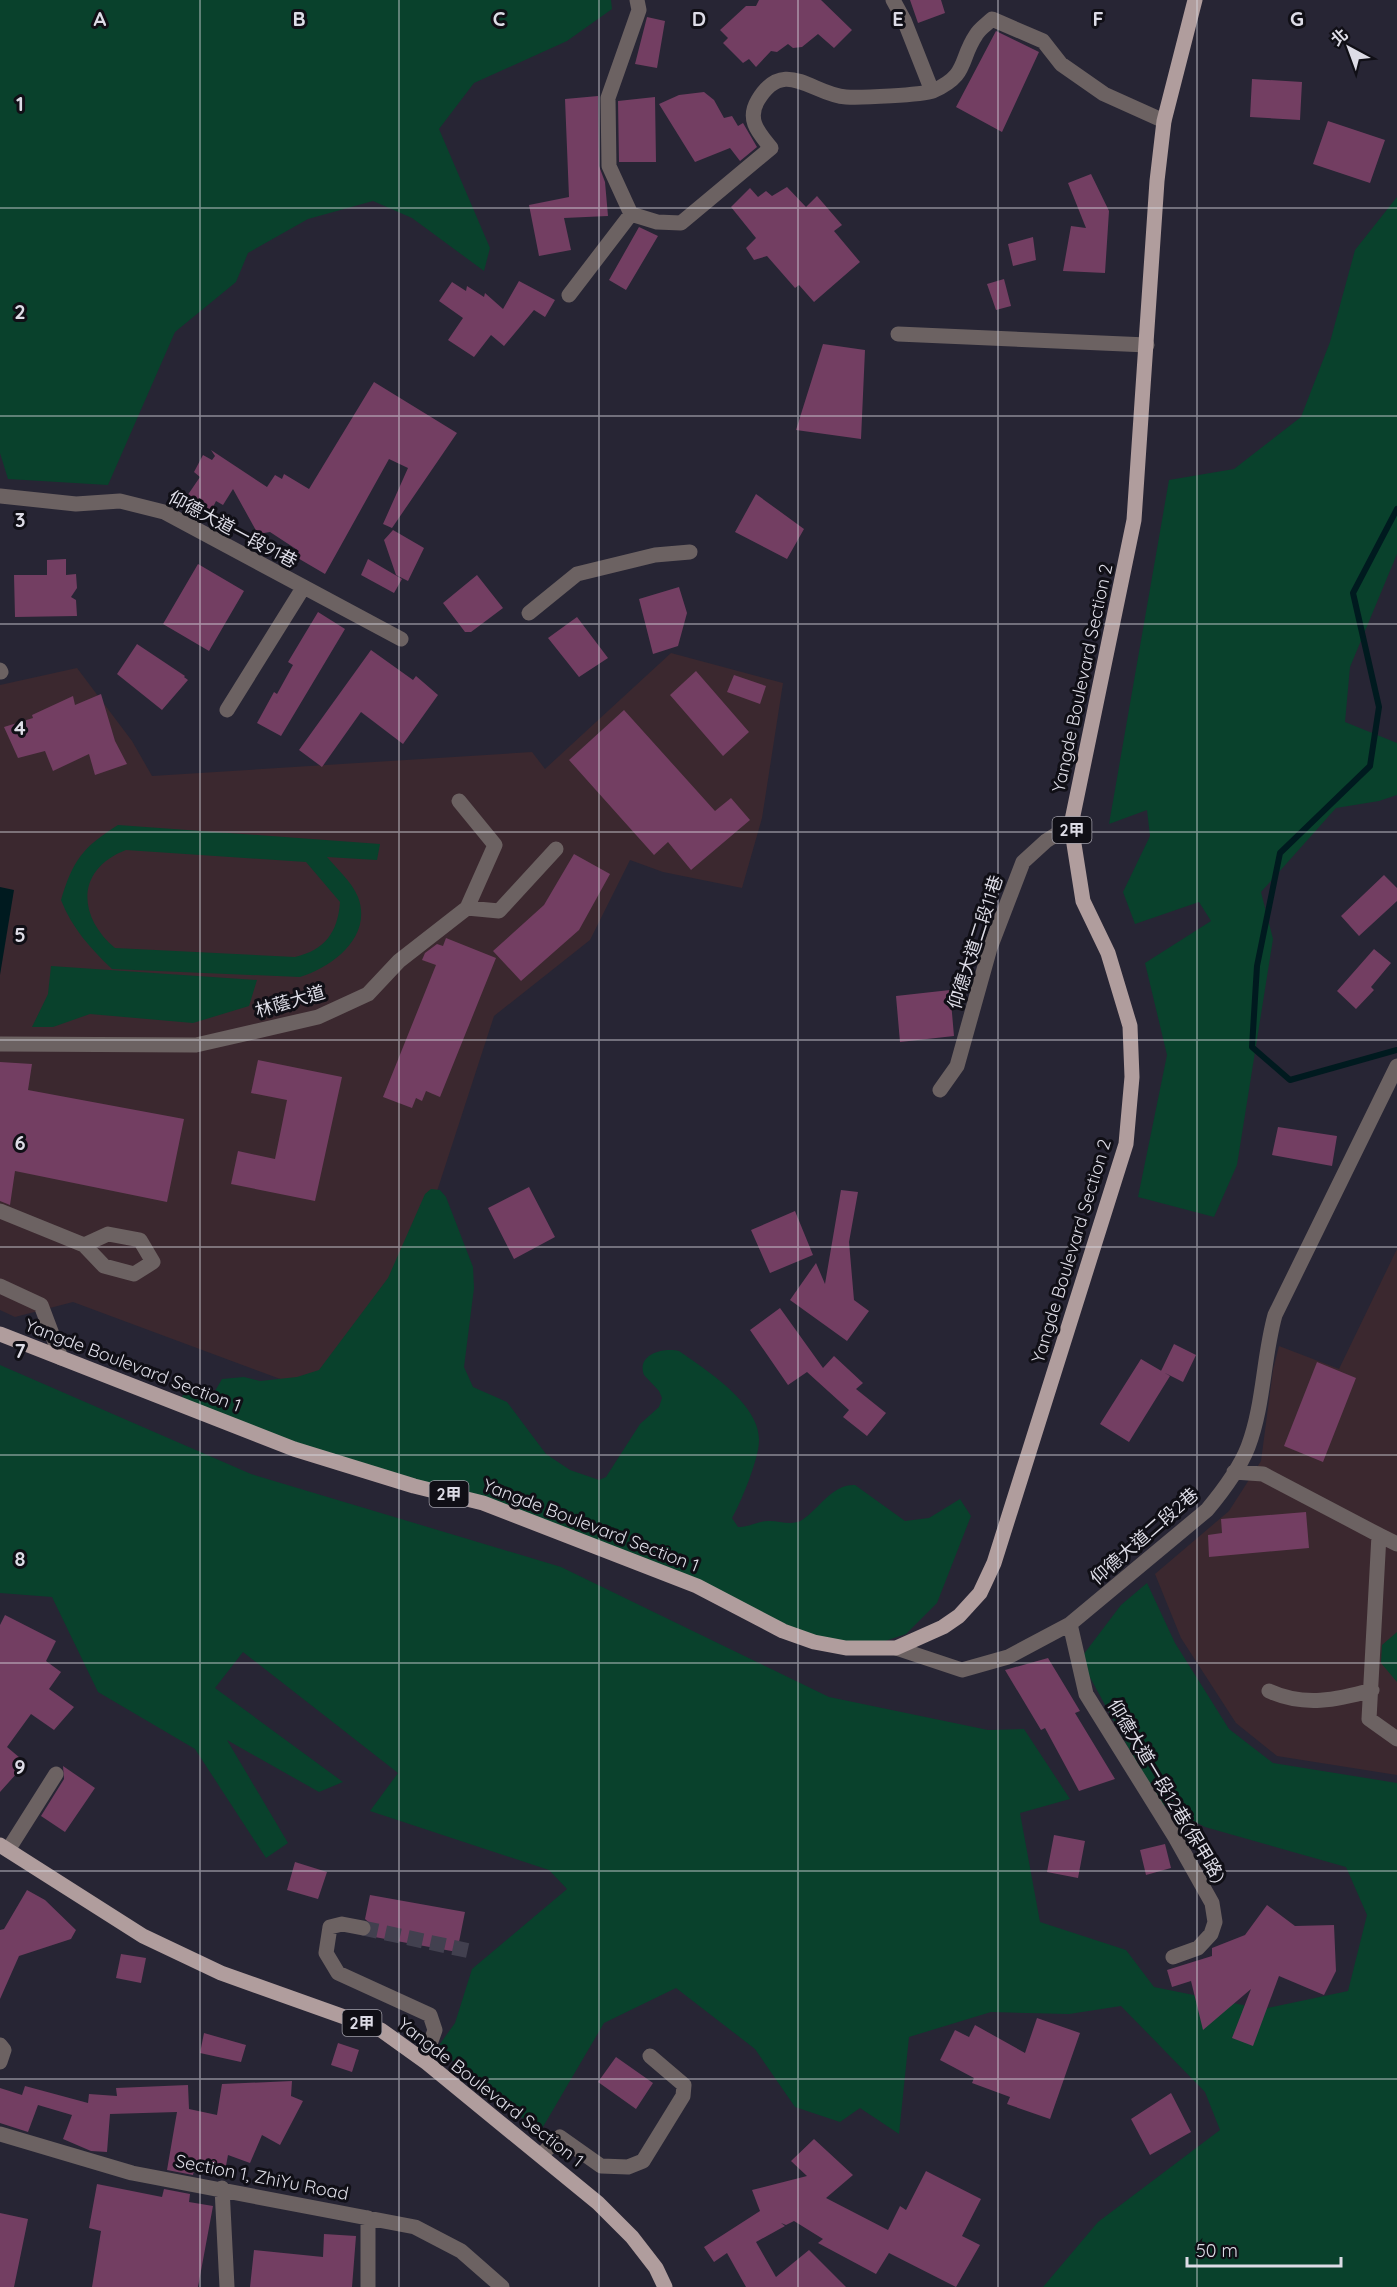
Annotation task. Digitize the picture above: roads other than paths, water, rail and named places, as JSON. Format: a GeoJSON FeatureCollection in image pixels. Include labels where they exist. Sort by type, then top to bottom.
{"type":"FeatureCollection","features":[{"type":"Feature","properties":{"kind":"main road","name":"Yangde Boulevard Section 2"},"geometry":{"type":"LineString","coordinates":[[896,1648],[953,1620],[980,1593],[987,1579],[1017,1495],[1126,1144],[1132,1077],[1130,1026],[1108,953],[1083,901],[1071,825],[1134,520],[1157,181],[1164,122],[1195,0]]}},
{"type":"Feature","properties":{"kind":"main road","name":"Yangde Boulevard Section 1"},"geometry":{"type":"LineString","coordinates":[[0,1334],[294,1449],[414,1486],[483,1503],[697,1586],[799,1638],[846,1648],[896,1648]]}},
{"type":"Feature","properties":{"kind":"main road","name":"Yangde Boulevard Section 1"},"geometry":{"type":"LineString","coordinates":[[4,1848],[143,1936],[221,1973],[381,2030],[419,2056],[598,2203],[632,2236],[656,2268],[665,2287]]}},
{"type":"Feature","properties":{"kind":"street"},"geometry":{"type":"LineString","coordinates":[[638,0],[639,10],[608,99],[609,166],[631,214],[657,222],[681,223],[771,148],[754,126],[753,108],[762,93],[778,80],[798,80],[845,97],[932,91],[960,73],[976,35],[992,19],[1043,41],[1061,64],[1104,94],[1164,122]]}},
{"type":"Feature","properties":{"kind":"street"},"geometry":{"type":"LineString","coordinates":[[892,0],[904,20],[932,91]]}},
{"type":"Feature","properties":{"kind":"street"},"geometry":{"type":"LineString","coordinates":[[569,295],[631,214]]}},
{"type":"Feature","properties":{"kind":"street"},"geometry":{"type":"LineString","coordinates":[[898,334],[1147,345]]}},
{"type":"Feature","properties":{"kind":"street","name":"仰德大道一段91巷"},"geometry":{"type":"LineString","coordinates":[[0,496],[76,504],[120,501],[164,512],[401,639]]}},
{"type":"Feature","properties":{"kind":"street"},"geometry":{"type":"LineString","coordinates":[[529,613],[577,574],[656,555],[690,552]]}},
{"type":"Feature","properties":{"kind":"street"},"geometry":{"type":"LineString","coordinates":[[227,710],[303,588]]}},
{"type":"Feature","properties":{"kind":"street","name":"林蔭大道"},"geometry":{"type":"LineString","coordinates":[[0,1044],[196,1045],[318,1017],[368,994],[399,961],[467,908],[495,845],[459,801]]}},
{"type":"Feature","properties":{"kind":"street","name":"仰德大道二段11巷"},"geometry":{"type":"LineString","coordinates":[[940,1090],[957,1065],[990,948],[1023,862],[1046,841],[1071,825]]}},
{"type":"Feature","properties":{"kind":"street"},"geometry":{"type":"LineString","coordinates":[[467,908],[499,911],[556,849]]}},
{"type":"Feature","properties":{"kind":"street","name":"仰德大道二段2巷"},"geometry":{"type":"LineString","coordinates":[[896,1648],[962,1670],[1008,1657],[1070,1624],[1207,1510],[1247,1449],[1258,1413],[1266,1349],[1275,1315],[1397,1066]]}},
{"type":"Feature","properties":{"kind":"street"},"geometry":{"type":"LineString","coordinates":[[0,1211],[84,1245]]}},
{"type":"Feature","properties":{"kind":"street"},"geometry":{"type":"LineString","coordinates":[[0,1286],[41,1305],[61,1358]]}},
{"type":"Feature","properties":{"kind":"street"},"geometry":{"type":"LineString","coordinates":[[1234,1472],[1263,1474],[1397,1544]]}},
{"type":"Feature","properties":{"kind":"street"},"geometry":{"type":"LineString","coordinates":[[1379,1535],[1369,1719],[1397,1739]]}},
{"type":"Feature","properties":{"kind":"street","name":"仰德大道一段12巷(保甲路)"},"geometry":{"type":"LineString","coordinates":[[1070,1624],[1086,1694],[1175,1837],[1212,1903],[1215,1922],[1210,1934],[1198,1948],[1173,1957]]}},
{"type":"Feature","properties":{"kind":"street"},"geometry":{"type":"LineString","coordinates":[[1269,1691],[1285,1698],[1334,1701],[1372,1690]]}},
{"type":"Feature","properties":{"kind":"street"},"geometry":{"type":"LineString","coordinates":[[4,1848],[56,1774]]}},
{"type":"Feature","properties":{"kind":"street"},"geometry":{"type":"LineString","coordinates":[[363,1928],[342,1924],[330,1927],[326,1953],[338,1972],[430,2015],[435,2030],[430,2044],[419,2056]]}},
{"type":"Feature","properties":{"kind":"street"},"geometry":{"type":"LineString","coordinates":[[0,2045],[4,2050],[0,2062]]}},
{"type":"Feature","properties":{"kind":"street"},"geometry":{"type":"LineString","coordinates":[[541,2155],[560,2137],[601,2166],[628,2167],[643,2161],[683,2096],[684,2085],[650,2056]]}},
{"type":"Feature","properties":{"kind":"street","name":"Section 1, ZhiYu Road"},"geometry":{"type":"LineString","coordinates":[[0,2134],[132,2173],[222,2188],[415,2227],[461,2251],[502,2287]]}},
{"type":"Feature","properties":{"kind":"street"},"geometry":{"type":"LineString","coordinates":[[222,2188],[227,2287]]}},
{"type":"Feature","properties":{"kind":"street"},"geometry":{"type":"LineString","coordinates":[[368,2287],[369,2218]]}},
{"type":"Feature","properties":{"kind":"waterway"},"geometry":{"type":"LineString","coordinates":[[1397,509],[1353,593],[1379,707],[1370,766],[1280,853],[1257,966],[1252,1047],[1290,1080],[1397,1050]]}},
{"type":"Feature","properties":{"kind":"tunnel"},"geometry":{"type":"LineString","coordinates":[[363,1928],[470,1951]]}}]}
